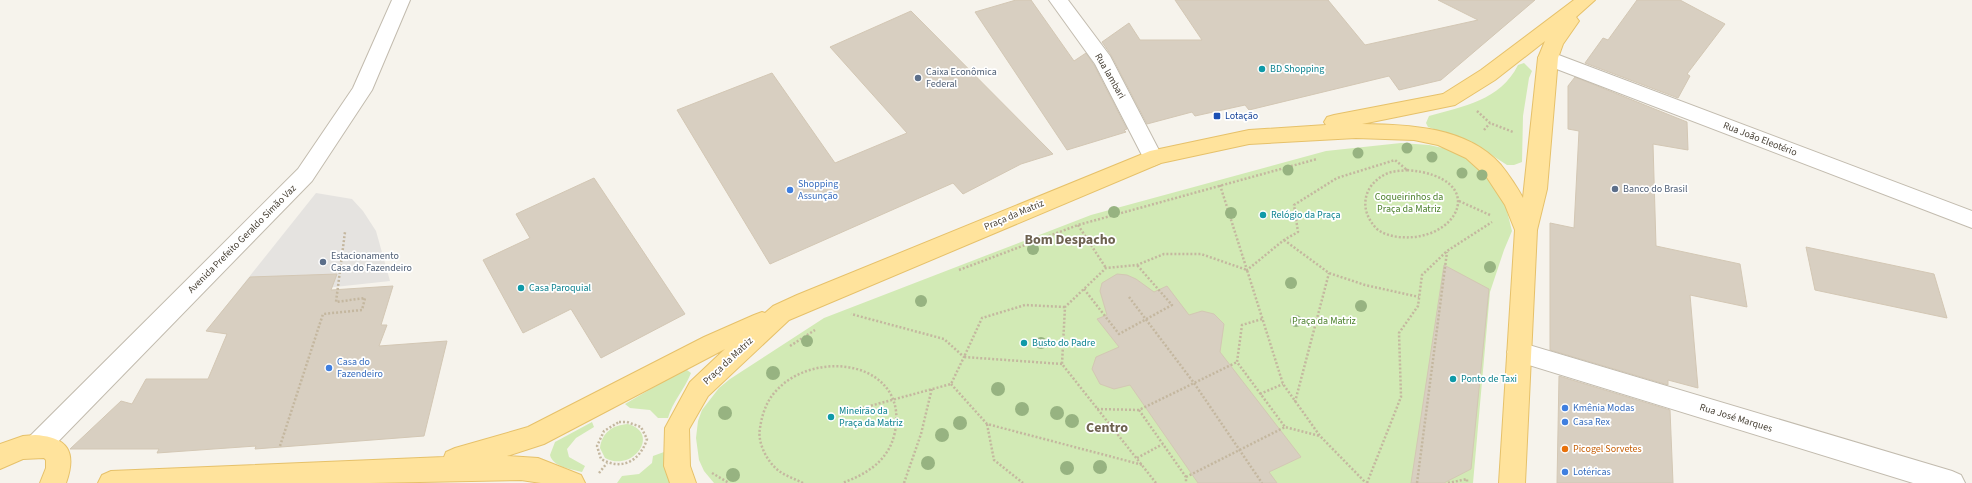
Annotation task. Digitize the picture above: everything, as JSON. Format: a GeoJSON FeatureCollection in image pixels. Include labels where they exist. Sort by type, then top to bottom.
{"type":"FeatureCollection","features":[{"type":"Feature","properties":{"kind":"main road"},"geometry":{"type":"LineString","coordinates":[[1526,230],[1536,189],[1548,58],[1554,42],[1586,0]]}},
{"type":"Feature","properties":{"kind":"main road"},"geometry":{"type":"LineString","coordinates":[[1272,135],[1395,109],[1448,100],[1488,75],[1586,0]]}},
{"type":"Feature","properties":{"kind":"main road","name":"Praça da Matriz"},"geometry":{"type":"LineString","coordinates":[[683,483],[677,466],[677,428],[699,389],[747,343],[782,313],[1170,152],[1249,137],[1356,131],[1414,133],[1443,139],[1473,153],[1493,170],[1515,202],[1526,230],[1512,483]]}},
{"type":"Feature","properties":{"kind":"main road"},"geometry":{"type":"LineString","coordinates":[[418,469],[486,452],[536,436],[712,344],[782,313]]}},
{"type":"Feature","properties":{"kind":"main road"},"geometry":{"type":"LineString","coordinates":[[0,456],[23,446],[38,445],[49,447],[56,454],[59,462],[57,474],[53,483]]}},
{"type":"Feature","properties":{"kind":"main road"},"geometry":{"type":"LineString","coordinates":[[111,483],[418,469],[532,469],[572,483]]}},
{"type":"Feature","properties":{"kind":"street","name":"Avenida Prefeito Geraldo Simão Vaz"},"geometry":{"type":"LineString","coordinates":[[38,445],[305,175],[362,90],[401,0]]}},
{"type":"Feature","properties":{"kind":"street","name":"Rua lambari"},"geometry":{"type":"LineString","coordinates":[[1058,0],[1103,61],[1153,158]]}},
{"type":"Feature","properties":{"kind":"street","name":"Rua João Eleotério"},"geometry":{"type":"LineString","coordinates":[[1548,58],[1972,220]]}},
{"type":"Feature","properties":{"kind":"street","name":"Rua José Marques"},"geometry":{"type":"LineString","coordinates":[[1519,352],[1952,483]]}},
{"type":"Feature","properties":{"kind":"path"},"geometry":{"type":"LineString","coordinates":[[1476,110],[1490,123],[1516,134]]}},
{"type":"Feature","properties":{"kind":"path"},"geometry":{"type":"LineString","coordinates":[[954,272],[1078,226],[1220,185],[1323,158]]}},
{"type":"Feature","properties":{"kind":"path"},"geometry":{"type":"LineString","coordinates":[[1247,270],[1284,240],[1298,232],[1294,205],[1337,178],[1402,158]]}},
{"type":"Feature","properties":{"kind":"path"},"geometry":{"type":"LineString","coordinates":[[1395,160],[1407,170]]}},
{"type":"Feature","properties":{"kind":"path"},"geometry":{"type":"LineString","coordinates":[[1407,170],[1426,172],[1445,180],[1456,190],[1459,201],[1452,217],[1443,227],[1431,233],[1411,237],[1391,236],[1380,232],[1366,216],[1364,205],[1366,193],[1374,183],[1387,173],[1407,170]]}},
{"type":"Feature","properties":{"kind":"path"},"geometry":{"type":"LineString","coordinates":[[1220,185],[1283,384],[1320,436],[1367,483],[1400,397],[1399,332],[1418,306],[1422,275],[1447,251],[1498,218]]}},
{"type":"Feature","properties":{"kind":"path"},"geometry":{"type":"LineString","coordinates":[[1459,201],[1491,215]]}},
{"type":"Feature","properties":{"kind":"path"},"geometry":{"type":"LineString","coordinates":[[1078,226],[1106,268]]}},
{"type":"Feature","properties":{"kind":"path"},"geometry":{"type":"LineString","coordinates":[[271,476],[323,314],[362,310],[365,298],[336,302],[345,232]]}},
{"type":"Feature","properties":{"kind":"path"},"geometry":{"type":"LineString","coordinates":[[1284,240],[1329,273],[1365,285],[1419,297]]}},
{"type":"Feature","properties":{"kind":"path"},"geometry":{"type":"LineString","coordinates":[[1417,483],[1447,251]]}},
{"type":"Feature","properties":{"kind":"path"},"geometry":{"type":"LineString","coordinates":[[1156,483],[1062,364],[1065,307],[1106,268],[1137,265],[1164,254],[1201,254],[1247,270]]}},
{"type":"Feature","properties":{"kind":"path"},"geometry":{"type":"LineString","coordinates":[[1084,289],[1119,334],[1145,318],[1172,305],[1137,265]]}},
{"type":"Feature","properties":{"kind":"path"},"geometry":{"type":"LineString","coordinates":[[1295,402],[1329,273]]}},
{"type":"Feature","properties":{"kind":"path"},"geometry":{"type":"LineString","coordinates":[[1129,297],[1194,383],[1262,483]]}},
{"type":"Feature","properties":{"kind":"path"},"geometry":{"type":"LineString","coordinates":[[1062,364],[964,357],[982,318],[1025,305],[1065,307]]}},
{"type":"Feature","properties":{"kind":"path"},"geometry":{"type":"LineString","coordinates":[[1262,319],[1242,325],[1237,362],[1285,427],[1320,436]]}},
{"type":"Feature","properties":{"kind":"path"},"geometry":{"type":"LineString","coordinates":[[784,349],[817,329]]}},
{"type":"Feature","properties":{"kind":"path"},"geometry":{"type":"LineString","coordinates":[[1097,408],[1140,410],[1237,362]]}},
{"type":"Feature","properties":{"kind":"path"},"geometry":{"type":"LineString","coordinates":[[803,483],[790,479],[774,467],[763,450],[759,430],[763,409],[774,391],[791,376],[811,367],[834,364],[855,367],[874,376],[888,391],[896,408],[897,428],[890,448],[877,465],[858,478],[842,483]]}},
{"type":"Feature","properties":{"kind":"path"},"geometry":{"type":"LineString","coordinates":[[951,384],[987,424],[994,460],[1023,483]]}},
{"type":"Feature","properties":{"kind":"path"},"geometry":{"type":"LineString","coordinates":[[1260,394],[1283,384]]}},
{"type":"Feature","properties":{"kind":"path"},"geometry":{"type":"LineString","coordinates":[[904,483],[921,434],[932,388]]}},
{"type":"Feature","properties":{"kind":"path"},"geometry":{"type":"LineString","coordinates":[[1140,410],[1186,477],[1186,483]]}},
{"type":"Feature","properties":{"kind":"path"},"geometry":{"type":"LineString","coordinates":[[619,422],[627,422],[641,427],[647,439],[642,453],[629,463],[613,466],[607,463],[598,453],[597,446],[604,431],[619,422]]}},
{"type":"Feature","properties":{"kind":"path"},"geometry":{"type":"LineString","coordinates":[[987,424],[1143,465]]}},
{"type":"Feature","properties":{"kind":"path"},"geometry":{"type":"LineString","coordinates":[[1186,477],[1285,427]]}},
{"type":"Feature","properties":{"kind":"path"},"geometry":{"type":"LineString","coordinates":[[1137,458],[1163,444]]}},
{"type":"Feature","properties":{"kind":"path"},"geometry":{"type":"LineString","coordinates":[[597,477],[607,463]]}},
{"type":"Feature","properties":{"kind":"path"},"geometry":{"type":"LineString","coordinates":[[709,466],[713,473],[729,483]]}},
{"type":"Feature","properties":{"kind":"path"},"geometry":{"type":"LineString","coordinates":[[1448,483],[1467,479],[1467,483]]}},
{"type":"Feature","properties":{"kind":"green space"},"geometry":{"type":"Polygon","coordinates":[[[1524,63],[1532,71],[1529,78],[1523,116],[1522,162],[1514,165],[1507,165],[1473,143],[1428,127],[1426,123],[1429,116],[1467,105],[1491,94],[1501,87],[1518,65],[1524,63]]]}},
{"type":"Feature","properties":{"kind":"green space","name":"Praça da Matriz"},"geometry":{"type":"Polygon","coordinates":[[[1401,143],[1429,145],[1452,150],[1464,155],[1486,173],[1505,203],[1512,231],[1490,292],[1473,483],[714,483],[704,471],[699,460],[696,438],[698,421],[702,410],[719,388],[730,379],[824,318],[1091,215],[1326,151],[1401,143]]]}},
{"type":"Feature","properties":{"kind":"green space"},"geometry":{"type":"Polygon","coordinates":[[[687,370],[691,373],[672,406],[668,418],[658,418],[650,410],[630,408],[625,404],[678,373],[687,370]]]}},
{"type":"Feature","properties":{"kind":"green space"},"geometry":{"type":"Polygon","coordinates":[[[592,422],[594,427],[576,438],[567,449],[569,457],[585,466],[582,472],[563,467],[552,459],[550,455],[555,442],[592,422]]]}},
{"type":"Feature","properties":{"kind":"green space"},"geometry":{"type":"Polygon","coordinates":[[[628,424],[638,429],[642,435],[643,443],[639,450],[633,456],[625,460],[615,461],[605,458],[600,448],[603,438],[609,430],[628,424]]]}},
{"type":"Feature","properties":{"kind":"green space"},"geometry":{"type":"Polygon","coordinates":[[[664,452],[666,467],[674,483],[617,483],[622,476],[639,474],[652,463],[653,456],[664,452]]]}},
{"type":"Feature","properties":{"kind":"shaded area","name":"Estacionamento Casa do Fazendeiro"},"geometry":{"type":"Polygon","coordinates":[[[316,193],[352,199],[363,211],[376,231],[390,281],[307,290],[245,336],[206,331],[316,193]]]}},
{"type":"Feature","properties":{"kind":"building"},"geometry":{"type":"Polygon","coordinates":[[[1016,0],[1031,0],[1074,61],[1086,53],[1094,65],[1127,129],[1124,130],[1126,132],[1067,150],[975,12],[1016,0]]]}},
{"type":"Feature","properties":{"kind":"building"},"geometry":{"type":"Polygon","coordinates":[[[1175,0],[1328,0],[1365,45],[1478,20],[1438,0],[1535,0],[1441,80],[1399,90],[1389,76],[1249,110],[1245,105],[1195,116],[1192,112],[1147,124],[1111,55],[1102,42],[1129,23],[1140,40],[1202,40],[1175,0]]]}},
{"type":"Feature","properties":{"kind":"building"},"geometry":{"type":"Polygon","coordinates":[[[1637,0],[1680,0],[1725,24],[1687,74],[1690,76],[1678,98],[1585,63],[1603,38],[1608,40],[1637,0]]]}},
{"type":"Feature","properties":{"kind":"building"},"geometry":{"type":"Polygon","coordinates":[[[911,11],[1053,154],[1021,164],[963,194],[953,183],[770,264],[677,110],[772,73],[835,163],[907,133],[830,47],[911,11]]]}},
{"type":"Feature","properties":{"kind":"building"},"geometry":{"type":"Polygon","coordinates":[[[1575,77],[1687,122],[1688,150],[1653,144],[1656,246],[1740,264],[1747,307],[1690,295],[1698,388],[1668,380],[1668,385],[1550,350],[1550,223],[1574,228],[1579,131],[1568,129],[1568,86],[1575,77]]]}},
{"type":"Feature","properties":{"kind":"building"},"geometry":{"type":"Polygon","coordinates":[[[594,178],[685,314],[601,358],[571,309],[523,333],[483,260],[530,238],[516,214],[594,178]]]}},
{"type":"Feature","properties":{"kind":"building"},"geometry":{"type":"Polygon","coordinates":[[[1806,247],[1934,274],[1947,318],[1815,290],[1806,247]]]}},
{"type":"Feature","properties":{"kind":"building","name":"Ponto de Taxi"},"geometry":{"type":"Polygon","coordinates":[[[1444,265],[1489,289],[1471,469],[1444,483],[1411,483],[1444,265]]]}},
{"type":"Feature","properties":{"kind":"building"},"geometry":{"type":"Polygon","coordinates":[[[337,274],[331,290],[393,286],[381,325],[387,325],[379,346],[447,341],[424,436],[255,449],[256,446],[157,453],[159,449],[70,449],[121,401],[132,404],[146,379],[208,379],[227,334],[206,331],[250,277],[337,274]]]}},
{"type":"Feature","properties":{"kind":"building"},"geometry":{"type":"Polygon","coordinates":[[[1117,274],[1127,275],[1136,279],[1154,292],[1167,286],[1189,315],[1202,311],[1214,314],[1224,324],[1220,352],[1301,457],[1269,472],[1277,483],[1198,483],[1130,385],[1114,389],[1100,384],[1092,369],[1096,357],[1119,347],[1097,319],[1107,315],[1100,291],[1102,283],[1117,274]]]}},
{"type":"Feature","properties":{"kind":"building"},"geometry":{"type":"Polygon","coordinates":[[[1559,376],[1670,410],[1673,483],[1557,483],[1559,376]]]}},
{"type":"Feature","properties":{"kind":"place","name":"BD Shopping"},"geometry":{"type":"Point","coordinates":[1262,69]}},
{"type":"Feature","properties":{"kind":"place","name":"Caixa Econômica Federal"},"geometry":{"type":"Point","coordinates":[918,78]}},
{"type":"Feature","properties":{"kind":"place","name":"Lotação"},"geometry":{"type":"Point","coordinates":[1217,116]}},
{"type":"Feature","properties":{"kind":"place","name":"Banco do Brasil"},"geometry":{"type":"Point","coordinates":[1615,189]}},
{"type":"Feature","properties":{"kind":"place","name":"Shopping Assunção"},"geometry":{"type":"Point","coordinates":[790,190]}},
{"type":"Feature","properties":{"kind":"place","name":"Relógio da Praça"},"geometry":{"type":"Point","coordinates":[1263,215]}},
{"type":"Feature","properties":{"kind":"place","name":"Estacionamento Casa do Fazendeiro"},"geometry":{"type":"Point","coordinates":[323,262]}},
{"type":"Feature","properties":{"kind":"place","name":"Casa Paroquial"},"geometry":{"type":"Point","coordinates":[521,288]}},
{"type":"Feature","properties":{"kind":"place","name":"Busto do Padre"},"geometry":{"type":"Point","coordinates":[1024,343]}},
{"type":"Feature","properties":{"kind":"place","name":"Casa do Fazendeiro"},"geometry":{"type":"Point","coordinates":[329,368]}},
{"type":"Feature","properties":{"kind":"place","name":"Ponto de Taxi"},"geometry":{"type":"Point","coordinates":[1453,379]}},
{"type":"Feature","properties":{"kind":"place","name":"Kmênia Modas"},"geometry":{"type":"Point","coordinates":[1565,408]}},
{"type":"Feature","properties":{"kind":"place","name":"Mineirão da Praça da Matriz"},"geometry":{"type":"Point","coordinates":[831,417]}},
{"type":"Feature","properties":{"kind":"place","name":"Casa Rex"},"geometry":{"type":"Point","coordinates":[1565,422]}},
{"type":"Feature","properties":{"kind":"place","name":"Picogel Sorvetes"},"geometry":{"type":"Point","coordinates":[1565,449]}},
{"type":"Feature","properties":{"kind":"place","name":"Lotéricas"},"geometry":{"type":"Point","coordinates":[1565,472]}},
{"type":"Feature","properties":{"kind":"district","name":"Bom Despacho"},"geometry":{"type":"Point","coordinates":[1070,240]}},
{"type":"Feature","properties":{"kind":"district","name":"Centro"},"geometry":{"type":"Point","coordinates":[1107,428]}},
{"type":"Feature","properties":{"kind":"park label","name":"Coqueirinhos da Praça da Matriz"},"geometry":{"type":"Point","coordinates":[1409,202]}}]}
